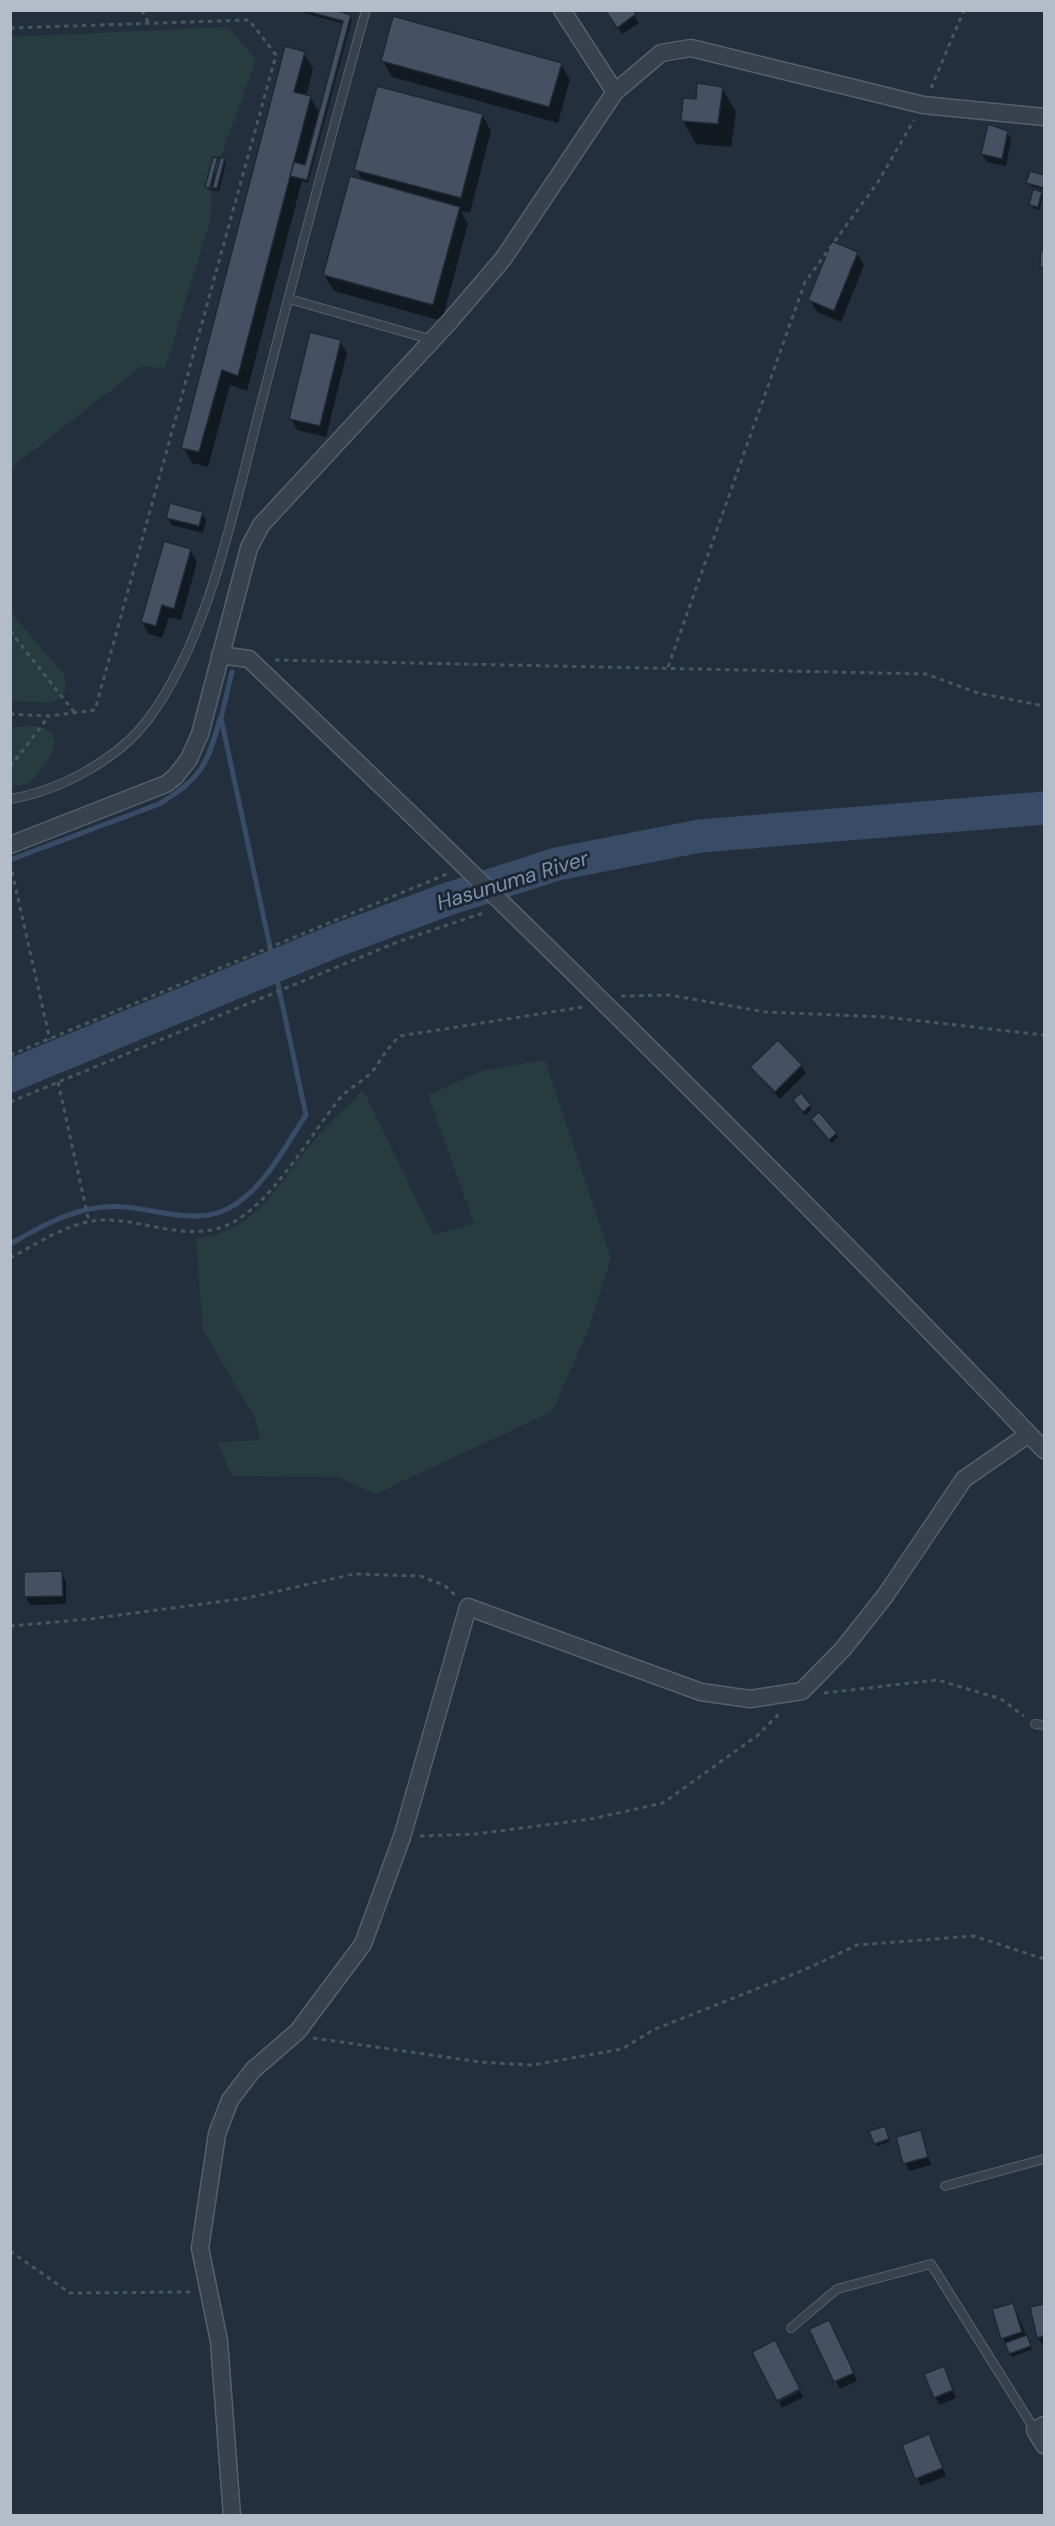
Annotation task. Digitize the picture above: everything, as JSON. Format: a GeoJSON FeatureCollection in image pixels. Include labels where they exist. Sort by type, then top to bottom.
{"type":"FeatureCollection","features":[{"type":"Feature","properties":{"kind":"street"},"geometry":{"type":"LineString","coordinates":[[562,10],[615,92]]}},
{"type":"Feature","properties":{"kind":"street"},"geometry":{"type":"LineString","coordinates":[[10,845],[166,784],[176,777],[189,759],[200,734],[249,548],[261,525],[433,340],[503,259],[615,92],[661,52],[691,48],[923,105],[1044,117]]}},
{"type":"Feature","properties":{"kind":"street"},"geometry":{"type":"LineString","coordinates":[[220,655],[249,659],[471,870],[760,1156],[1044,1450]]}},
{"type":"Feature","properties":{"kind":"street"},"geometry":{"type":"LineString","coordinates":[[232,2516],[219,2341],[207,2292],[200,2247],[217,2134],[230,2100],[253,2070],[298,2031],[363,1944],[402,1837],[468,1606],[701,1692],[750,1699],[802,1691],[843,1649],[885,1596],[964,1479],[1029,1434]]}},
{"type":"Feature","properties":{"kind":"street"},"geometry":{"type":"LineString","coordinates":[[1040,2428],[1044,2445]]}},
{"type":"Feature","properties":{"kind":"lane"},"geometry":{"type":"LineString","coordinates":[[10,799],[64,781],[107,757],[128,742],[149,719],[183,662],[235,511],[364,11]]}},
{"type":"Feature","properties":{"kind":"lane"},"geometry":{"type":"LineString","coordinates":[[289,299],[433,340]]}},
{"type":"Feature","properties":{"kind":"lane"},"geometry":{"type":"LineString","coordinates":[[945,2186],[1044,2159]]}},
{"type":"Feature","properties":{"kind":"lane"},"geometry":{"type":"LineString","coordinates":[[791,2328],[837,2289],[931,2264],[1040,2428]]}},
{"type":"Feature","properties":{"kind":"path"},"geometry":{"type":"LineString","coordinates":[[142,10],[149,24]]}},
{"type":"Feature","properties":{"kind":"path"},"geometry":{"type":"LineString","coordinates":[[668,667],[805,282],[878,182],[923,105],[964,10]]}},
{"type":"Feature","properties":{"kind":"path"},"geometry":{"type":"LineString","coordinates":[[10,28],[249,20],[276,55],[94,710],[49,716],[10,714]]}},
{"type":"Feature","properties":{"kind":"path"},"geometry":{"type":"LineString","coordinates":[[10,632],[74,712]]}},
{"type":"Feature","properties":{"kind":"path"},"geometry":{"type":"LineString","coordinates":[[249,659],[926,674],[978,693],[1044,706]]}},
{"type":"Feature","properties":{"kind":"path"},"geometry":{"type":"LineString","coordinates":[[10,767],[49,716]]}},
{"type":"Feature","properties":{"kind":"path"},"geometry":{"type":"LineString","coordinates":[[10,863],[50,1040]]}},
{"type":"Feature","properties":{"kind":"path"},"geometry":{"type":"LineString","coordinates":[[10,1055],[282,942],[471,870]]}},
{"type":"Feature","properties":{"kind":"path"},"geometry":{"type":"LineString","coordinates":[[10,1102],[399,941],[508,907]]}},
{"type":"Feature","properties":{"kind":"path"},"geometry":{"type":"LineString","coordinates":[[10,1258],[55,1234],[89,1222],[108,1220],[187,1232],[224,1226],[247,1213],[265,1196],[342,1096],[373,1070],[388,1047],[400,1036],[591,1005],[599,997],[670,995],[765,1012],[885,1017],[1044,1035]]}},
{"type":"Feature","properties":{"kind":"path"},"geometry":{"type":"LineString","coordinates":[[58,1082],[89,1222]]}},
{"type":"Feature","properties":{"kind":"path"},"geometry":{"type":"LineString","coordinates":[[10,1626],[90,1619],[247,1598],[354,1574],[420,1576],[444,1585],[468,1606]]}},
{"type":"Feature","properties":{"kind":"path"},"geometry":{"type":"LineString","coordinates":[[402,1837],[476,1834],[591,1819],[663,1803],[758,1736],[802,1691],[818,1694],[938,1680],[1001,1699],[1040,1725]]}},
{"type":"Feature","properties":{"kind":"path"},"geometry":{"type":"LineString","coordinates":[[298,2031],[312,2038],[480,2062],[533,2065],[622,2049],[653,2030],[804,1970],[857,1945],[974,1936],[1044,1959]]}},
{"type":"Feature","properties":{"kind":"path"},"geometry":{"type":"LineString","coordinates":[[10,2250],[70,2293],[207,2292]]}},
{"type":"Feature","properties":{"kind":"green space"},"geometry":{"type":"Polygon","coordinates":[[[228,27],[256,60],[220,159],[212,189],[211,217],[165,369],[142,366],[11,468],[11,37],[228,27]]]}},
{"type":"Feature","properties":{"kind":"green space"},"geometry":{"type":"Polygon","coordinates":[[[10,611],[65,676],[65,692],[61,699],[49,703],[11,701],[10,611]]]}},
{"type":"Feature","properties":{"kind":"green space"},"geometry":{"type":"Polygon","coordinates":[[[10,727],[40,727],[54,738],[54,746],[46,764],[28,784],[11,786],[10,727]]]}},
{"type":"Feature","properties":{"kind":"green space"},"geometry":{"type":"Polygon","coordinates":[[[545,1060],[611,1258],[588,1330],[553,1411],[375,1494],[338,1477],[232,1476],[217,1442],[260,1440],[255,1418],[203,1330],[196,1239],[235,1227],[250,1217],[275,1191],[318,1136],[363,1090],[434,1235],[474,1223],[428,1095],[481,1071],[545,1060]]]}},
{"type":"Feature","properties":{"kind":"building"},"geometry":{"type":"Polygon","coordinates":[[[302,10],[335,10],[351,15],[307,180],[290,176],[294,162],[305,165],[343,21],[302,10]]]}},
{"type":"Feature","properties":{"kind":"building"},"geometry":{"type":"Polygon","coordinates":[[[605,10],[633,10],[636,14],[617,28],[605,10]]]}},
{"type":"Feature","properties":{"kind":"building"},"geometry":{"type":"Polygon","coordinates":[[[393,16],[562,63],[549,107],[381,61],[393,16]]]}},
{"type":"Feature","properties":{"kind":"building"},"geometry":{"type":"Polygon","coordinates":[[[285,46],[305,52],[294,92],[311,96],[238,376],[222,370],[199,452],[181,448],[285,46]]]}},
{"type":"Feature","properties":{"kind":"building"},"geometry":{"type":"Polygon","coordinates":[[[697,83],[723,87],[718,124],[681,121],[683,98],[696,99],[697,83]]]}},
{"type":"Feature","properties":{"kind":"building"},"geometry":{"type":"Polygon","coordinates":[[[377,86],[483,114],[461,198],[354,170],[377,86]]]}},
{"type":"Feature","properties":{"kind":"building"},"geometry":{"type":"Polygon","coordinates":[[[988,124],[1008,131],[1002,159],[981,154],[988,124]]]}},
{"type":"Feature","properties":{"kind":"building"},"geometry":{"type":"Polygon","coordinates":[[[213,157],[220,159],[212,189],[205,187],[213,157]]]}},
{"type":"Feature","properties":{"kind":"building"},"geometry":{"type":"Polygon","coordinates":[[[218,157],[225,158],[217,189],[210,187],[218,157]]]}},
{"type":"Feature","properties":{"kind":"building"},"geometry":{"type":"Polygon","coordinates":[[[1030,171],[1044,175],[1044,188],[1026,183],[1030,171]]]}},
{"type":"Feature","properties":{"kind":"building"},"geometry":{"type":"Polygon","coordinates":[[[350,176],[460,207],[433,305],[323,275],[350,176]]]}},
{"type":"Feature","properties":{"kind":"building"},"geometry":{"type":"Polygon","coordinates":[[[1033,189],[1042,192],[1038,207],[1029,205],[1033,189]]]}},
{"type":"Feature","properties":{"kind":"building"},"geometry":{"type":"Polygon","coordinates":[[[832,241],[858,252],[834,311],[808,300],[832,241]]]}},
{"type":"Feature","properties":{"kind":"building"},"geometry":{"type":"Polygon","coordinates":[[[1041,250],[1044,250],[1044,267],[1040,267],[1041,250]]]}},
{"type":"Feature","properties":{"kind":"building"},"geometry":{"type":"Polygon","coordinates":[[[310,332],[341,340],[320,426],[289,419],[310,332]]]}},
{"type":"Feature","properties":{"kind":"building"},"geometry":{"type":"Polygon","coordinates":[[[170,503],[203,512],[199,526],[166,518],[170,503]]]}},
{"type":"Feature","properties":{"kind":"building"},"geometry":{"type":"Polygon","coordinates":[[[164,541],[191,549],[174,609],[162,605],[156,626],[141,622],[164,541]]]}},
{"type":"Feature","properties":{"kind":"building"},"geometry":{"type":"Polygon","coordinates":[[[778,1040],[802,1065],[775,1092],[750,1067],[778,1040]]]}},
{"type":"Feature","properties":{"kind":"building"},"geometry":{"type":"Polygon","coordinates":[[[801,1093],[811,1105],[803,1112],[793,1100],[801,1093]]]}},
{"type":"Feature","properties":{"kind":"building"},"geometry":{"type":"Polygon","coordinates":[[[819,1112],[837,1133],[829,1140],[811,1119],[819,1112]]]}},
{"type":"Feature","properties":{"kind":"building"},"geometry":{"type":"Polygon","coordinates":[[[62,1571],[63,1596],[24,1597],[24,1572],[62,1571]]]}},
{"type":"Feature","properties":{"kind":"building"},"geometry":{"type":"Polygon","coordinates":[[[885,2126],[889,2139],[874,2144],[869,2131],[885,2126]]]}},
{"type":"Feature","properties":{"kind":"building"},"geometry":{"type":"Polygon","coordinates":[[[921,2130],[928,2157],[903,2164],[896,2137],[921,2130]]]}},
{"type":"Feature","properties":{"kind":"building"},"geometry":{"type":"Polygon","coordinates":[[[1013,2303],[1022,2332],[1001,2339],[992,2309],[1013,2303]]]}},
{"type":"Feature","properties":{"kind":"building"},"geometry":{"type":"Polygon","coordinates":[[[1044,2304],[1044,2336],[1037,2338],[1030,2307],[1044,2304]]]}},
{"type":"Feature","properties":{"kind":"building"},"geometry":{"type":"Polygon","coordinates":[[[829,2320],[854,2373],[834,2382],[809,2329],[829,2320]]]}},
{"type":"Feature","properties":{"kind":"building"},"geometry":{"type":"Polygon","coordinates":[[[1027,2335],[1031,2346],[1009,2354],[1005,2343],[1027,2335]]]}},
{"type":"Feature","properties":{"kind":"building"},"geometry":{"type":"Polygon","coordinates":[[[775,2340],[800,2389],[777,2401],[752,2352],[775,2340]]]}},
{"type":"Feature","properties":{"kind":"building"},"geometry":{"type":"Polygon","coordinates":[[[944,2366],[953,2390],[934,2398],[924,2374],[944,2366]]]}},
{"type":"Feature","properties":{"kind":"building"},"geometry":{"type":"Polygon","coordinates":[[[929,2434],[943,2468],[915,2479],[902,2445],[929,2434]]]}},
{"type":"Feature","properties":{"kind":"waterway"},"geometry":{"type":"LineString","coordinates":[[10,1244],[55,1221],[78,1212],[103,1207],[136,1208],[188,1216],[204,1216],[221,1212],[247,1195],[266,1175],[306,1115],[221,718],[232,672]]}},
{"type":"Feature","properties":{"kind":"waterway"},"geometry":{"type":"LineString","coordinates":[[10,860],[159,804],[173,795],[184,787],[200,769],[211,748],[220,719]]}},
{"type":"Feature","properties":{"kind":"waterway","name":"Hasunuma River"},"geometry":{"type":"LineString","coordinates":[[10,1076],[335,941],[448,899],[557,864],[700,836],[1044,808]]}}]}
